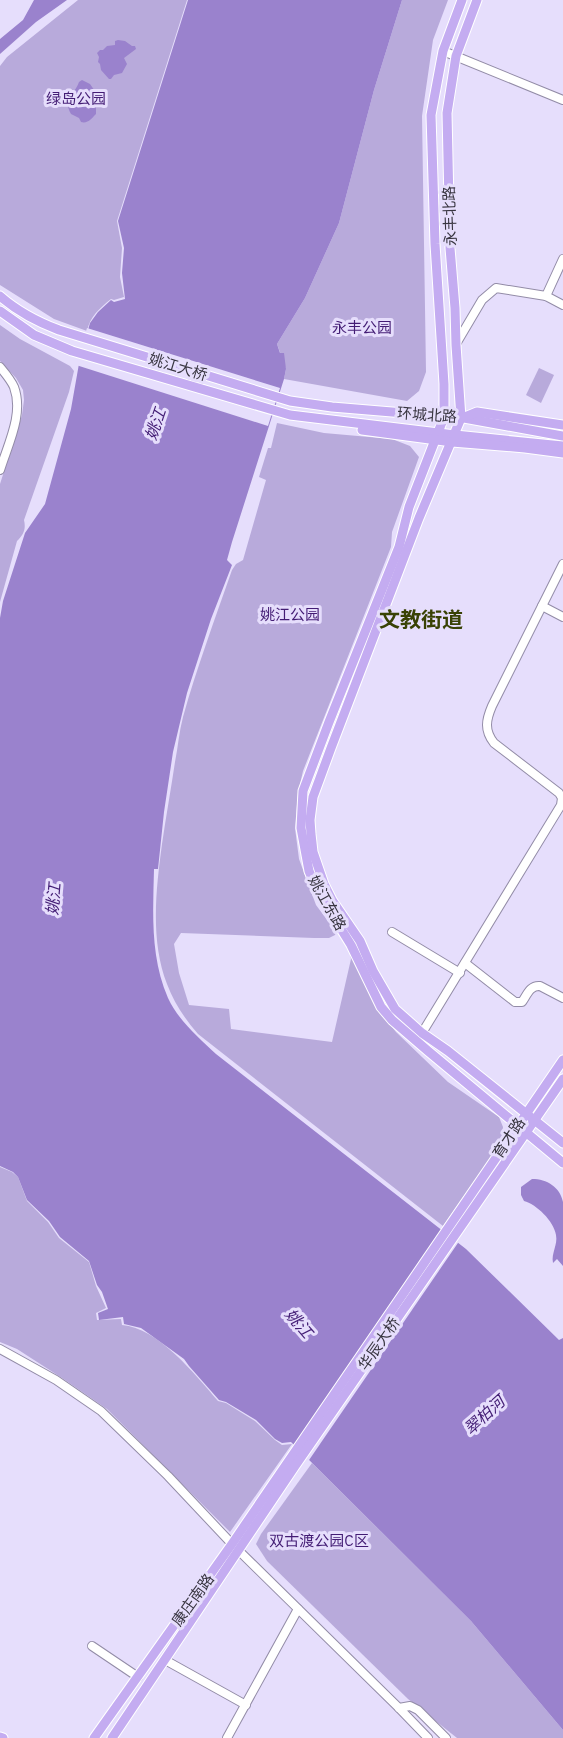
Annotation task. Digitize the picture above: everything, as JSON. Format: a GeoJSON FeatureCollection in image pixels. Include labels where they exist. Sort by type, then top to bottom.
{"type":"FeatureCollection","features":[{"type":"Feature","properties":{"kind":"main road","name":"永丰北路"},"geometry":{"type":"LineString","coordinates":[[438,437],[444,417],[444,384],[435,244],[431,115],[443,51],[462,0]]}},
{"type":"Feature","properties":{"kind":"main road","name":"永丰北路"},"geometry":{"type":"LineString","coordinates":[[453,439],[463,418],[450,248],[447,113],[456,56],[477,0]]}},
{"type":"Feature","properties":{"kind":"main road","name":"姚江大桥"},"geometry":{"type":"LineString","coordinates":[[0,296],[42,323],[67,333],[290,401]]}},
{"type":"Feature","properties":{"kind":"main road","name":"姚江大桥"},"geometry":{"type":"LineString","coordinates":[[0,311],[34,335],[72,351],[290,415]]}},
{"type":"Feature","properties":{"kind":"main road","name":"环城北路"},"geometry":{"type":"LineString","coordinates":[[290,401],[463,418],[563,436]]}},
{"type":"Feature","properties":{"kind":"main road"},"geometry":{"type":"LineString","coordinates":[[463,418],[477,412],[563,424]]}},
{"type":"Feature","properties":{"kind":"main road","name":"环城北路"},"geometry":{"type":"LineString","coordinates":[[290,415],[453,439],[563,446]]}},
{"type":"Feature","properties":{"kind":"main road","name":"姚江东路"},"geometry":{"type":"LineString","coordinates":[[438,437],[409,507],[399,546],[303,791],[301,828],[309,871],[317,890],[351,945],[381,1007],[392,1020],[428,1051],[563,1163]]}},
{"type":"Feature","properties":{"kind":"main road"},"geometry":{"type":"LineString","coordinates":[[453,439],[563,453]]}},
{"type":"Feature","properties":{"kind":"main road","name":"姚江东路"},"geometry":{"type":"LineString","coordinates":[[453,439],[419,518],[313,797],[310,820],[313,852],[332,900],[360,941],[372,971],[395,1009],[422,1034],[448,1051],[563,1143]]}},
{"type":"Feature","properties":{"kind":"main road","name":"育才路"},"geometry":{"type":"LineString","coordinates":[[460,1220],[518,1125],[563,1060]]}},
{"type":"Feature","properties":{"kind":"main road","name":"育才路"},"geometry":{"type":"LineString","coordinates":[[460,1220],[563,1079]]}},
{"type":"Feature","properties":{"kind":"main road","name":"华辰大桥"},"geometry":{"type":"LineString","coordinates":[[292,1462],[460,1220]]}},
{"type":"Feature","properties":{"kind":"main road","name":"康庄南路"},"geometry":{"type":"LineString","coordinates":[[112,1738],[292,1462]]}},
{"type":"Feature","properties":{"kind":"main road","name":"康庄南路"},"geometry":{"type":"LineString","coordinates":[[94,1738],[236,1547]]}},
{"type":"Feature","properties":{"kind":"street"},"geometry":{"type":"LineString","coordinates":[[443,51],[563,100]]}},
{"type":"Feature","properties":{"kind":"street"},"geometry":{"type":"LineString","coordinates":[[546,296],[563,259]]}},
{"type":"Feature","properties":{"kind":"street"},"geometry":{"type":"LineString","coordinates":[[456,345],[482,300],[496,288],[546,296],[563,305]]}},
{"type":"Feature","properties":{"kind":"street"},"geometry":{"type":"LineString","coordinates":[[0,367],[13,385],[17,400],[17,415],[0,470]]}},
{"type":"Feature","properties":{"kind":"street"},"geometry":{"type":"LineString","coordinates":[[422,1034],[561,805],[562,798],[559,794],[494,742],[489,736],[486,725],[492,706],[563,564]]}},
{"type":"Feature","properties":{"kind":"street"},"geometry":{"type":"LineString","coordinates":[[542,606],[563,617]]}},
{"type":"Feature","properties":{"kind":"street"},"geometry":{"type":"LineString","coordinates":[[392,932],[460,972]]}},
{"type":"Feature","properties":{"kind":"street"},"geometry":{"type":"LineString","coordinates":[[465,963],[515,1002],[522,1002],[532,987],[536,986],[563,998]]}},
{"type":"Feature","properties":{"kind":"street"},"geometry":{"type":"LineString","coordinates":[[0,1349],[56,1380],[101,1411],[428,1738]]}},
{"type":"Feature","properties":{"kind":"street"},"geometry":{"type":"LineString","coordinates":[[227,1738],[298,1609]]}},
{"type":"Feature","properties":{"kind":"street"},"geometry":{"type":"LineString","coordinates":[[92,1646],[138,1677]]}},
{"type":"Feature","properties":{"kind":"street"},"geometry":{"type":"LineString","coordinates":[[165,1660],[246,1705]]}},
{"type":"Feature","properties":{"kind":"street"},"geometry":{"type":"LineString","coordinates":[[399,1708],[410,1706],[418,1710],[446,1738]]}},
{"type":"Feature","properties":{"kind":"green space","name":"绿岛公园"},"geometry":{"type":"Polygon","coordinates":[[[78,0],[187,0],[117,221],[122,248],[120,277],[124,297],[111,299],[103,306],[93,317],[87,331],[54,319],[0,285],[0,66],[7,57],[78,0]]]}},
{"type":"Feature","properties":{"kind":"green space","name":"永丰公园"},"geometry":{"type":"Polygon","coordinates":[[[402,0],[448,0],[433,40],[422,116],[426,372],[419,391],[407,401],[284,379],[286,369],[277,344],[305,298],[339,223],[374,90],[402,0]]]}},
{"type":"Feature","properties":{"kind":"green space"},"geometry":{"type":"Polygon","coordinates":[[[0,325],[20,339],[70,366],[74,371],[69,392],[24,520],[24,531],[17,541],[0,602],[0,484],[22,415],[24,400],[23,390],[16,378],[0,361],[0,325]]]}},
{"type":"Feature","properties":{"kind":"green space"},"geometry":{"type":"Polygon","coordinates":[[[539,368],[554,375],[541,403],[526,395],[539,368]]]}},
{"type":"Feature","properties":{"kind":"green space","name":"姚江公园"},"geometry":{"type":"Polygon","coordinates":[[[277,423],[324,433],[392,439],[410,446],[419,457],[392,532],[391,547],[303,771],[298,793],[295,828],[299,859],[316,905],[336,932],[329,938],[181,933],[174,944],[179,973],[189,1005],[229,1009],[231,1029],[332,1042],[351,959],[350,953],[352,953],[375,1005],[396,1032],[448,1082],[499,1117],[503,1127],[502,1141],[443,1226],[198,1034],[176,1004],[167,984],[158,950],[156,914],[158,879],[182,723],[200,661],[232,570],[243,560],[266,480],[259,477],[268,448],[271,448],[277,423]]]}},
{"type":"Feature","properties":{"kind":"green space"},"geometry":{"type":"Polygon","coordinates":[[[0,1167],[18,1177],[27,1201],[48,1222],[59,1238],[89,1262],[106,1308],[96,1313],[97,1320],[121,1319],[122,1325],[149,1334],[175,1354],[218,1401],[226,1403],[255,1421],[282,1445],[292,1444],[230,1532],[107,1409],[17,1349],[0,1342],[0,1167]]]}},
{"type":"Feature","properties":{"kind":"green space","name":"双古渡公园C区"},"geometry":{"type":"Polygon","coordinates":[[[312,1463],[471,1621],[563,1730],[563,1738],[457,1738],[408,1699],[267,1561],[256,1544],[312,1463]]]}},
{"type":"Feature","properties":{"kind":"water"},"geometry":{"type":"Polygon","coordinates":[[[34,0],[67,0],[36,22],[0,54],[0,39],[23,20],[34,0]]]}},
{"type":"Feature","properties":{"kind":"water"},"geometry":{"type":"Polygon","coordinates":[[[188,0],[402,0],[374,90],[339,223],[305,298],[277,344],[280,353],[284,353],[286,369],[284,379],[232,542],[227,560],[232,565],[211,619],[187,693],[173,752],[158,869],[154,869],[154,934],[158,967],[168,998],[177,1014],[216,1054],[466,1249],[559,1340],[563,1338],[563,1730],[471,1621],[291,1442],[282,1443],[275,1439],[256,1420],[219,1400],[184,1359],[141,1328],[124,1324],[123,1317],[99,1320],[98,1313],[108,1309],[89,1261],[60,1237],[49,1221],[27,1200],[18,1177],[0,1166],[0,618],[3,601],[25,533],[45,504],[71,409],[80,358],[90,323],[111,300],[114,302],[125,299],[122,273],[124,248],[118,221],[188,0]]]}},
{"type":"Feature","properties":{"kind":"water"},"geometry":{"type":"Polygon","coordinates":[[[115,41],[135,46],[136,49],[124,58],[127,64],[122,73],[109,79],[101,70],[97,53],[107,46],[115,45],[115,41]]]}},
{"type":"Feature","properties":{"kind":"water"},"geometry":{"type":"Polygon","coordinates":[[[82,80],[90,84],[99,97],[96,114],[86,122],[81,122],[79,118],[71,114],[68,104],[68,100],[82,80]]]}},
{"type":"Feature","properties":{"kind":"water"},"geometry":{"type":"Polygon","coordinates":[[[532,1179],[543,1180],[552,1185],[559,1192],[563,1202],[563,1266],[557,1259],[553,1263],[556,1239],[552,1224],[539,1209],[524,1201],[521,1195],[521,1187],[532,1179]]]}},
{"type":"Feature","properties":{"kind":"pier"},"geometry":{"type":"Polygon","coordinates":[[[87,328],[280,388],[268,426],[76,365],[87,328]]]}},
{"type":"Feature","properties":{"kind":"pier"},"geometry":{"type":"Polygon","coordinates":[[[443,1227],[460,1240],[307,1463],[292,1448],[443,1227]]]}},
{"type":"Feature","properties":{"kind":"district","name":"文教街道"},"geometry":{"type":"Point","coordinates":[421,620]}},
{"type":"Feature","properties":{"kind":"water label","name":"姚江"},"geometry":{"type":"Point","coordinates":[155,424]}},
{"type":"Feature","properties":{"kind":"water label","name":"姚江"},"geometry":{"type":"Point","coordinates":[53,899]}},
{"type":"Feature","properties":{"kind":"water label","name":"姚江"},"geometry":{"type":"Point","coordinates":[299,1323]}},
{"type":"Feature","properties":{"kind":"water label","name":"翠柏河"},"geometry":{"type":"Point","coordinates":[484,1415]}}]}
